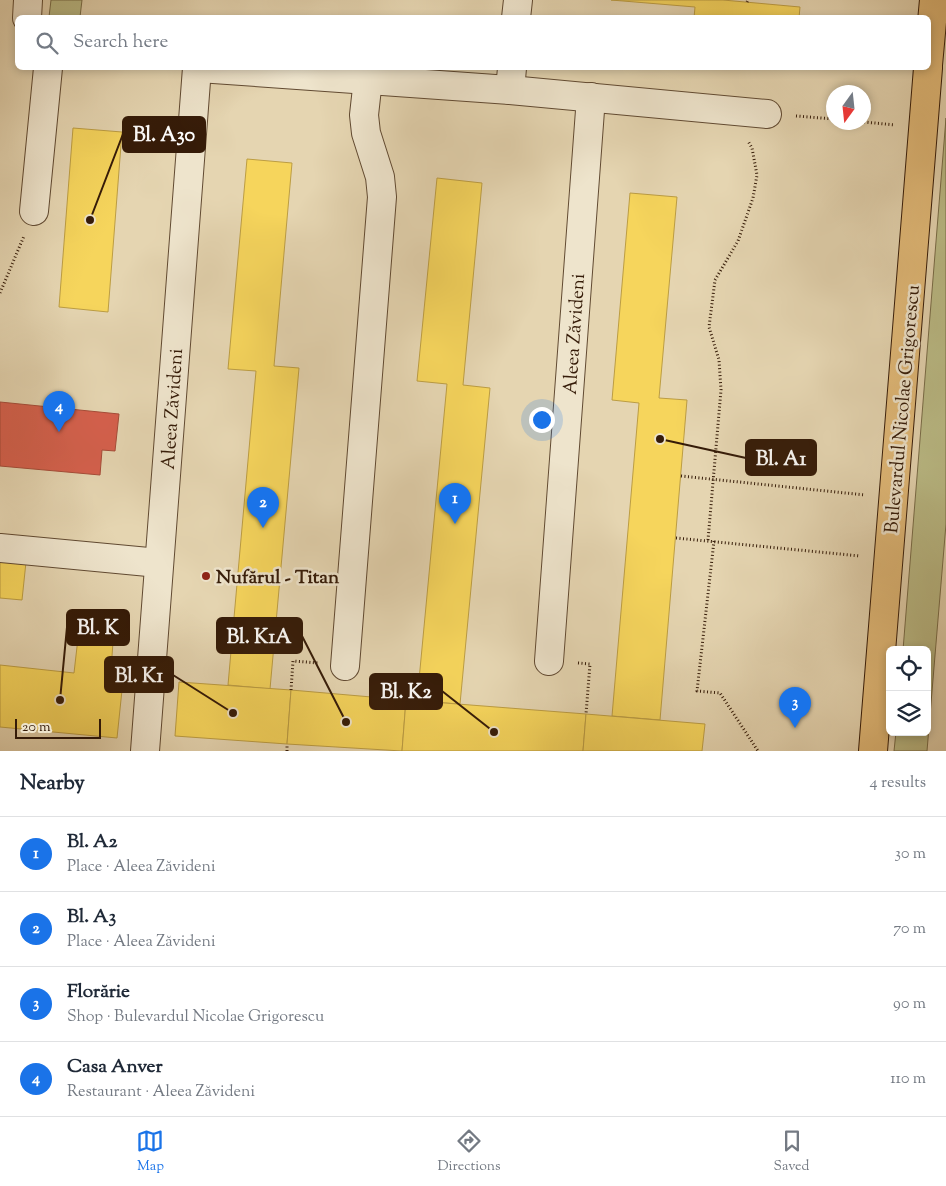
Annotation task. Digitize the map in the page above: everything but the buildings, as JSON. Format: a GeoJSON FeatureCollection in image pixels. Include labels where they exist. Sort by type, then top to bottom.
{"type":"FeatureCollection","features":[{"type":"Feature","properties":{"kind":"main road","name":"Bulevardul Nicolae Grigorescu"},"geometry":{"type":"LineString","coordinates":[[931,33],[934,0]]}},
{"type":"Feature","properties":{"kind":"main road","name":"Bulevardul Nicolae Grigorescu"},"geometry":{"type":"LineString","coordinates":[[873,751],[928,70]]}},
{"type":"Feature","properties":{"kind":"street"},"geometry":{"type":"LineString","coordinates":[[27,15],[28,0]]}},
{"type":"Feature","properties":{"kind":"street"},"geometry":{"type":"LineString","coordinates":[[516,15],[518,0]]}},
{"type":"Feature","properties":{"kind":"street"},"geometry":{"type":"LineString","coordinates":[[34,211],[48,70]]}},
{"type":"Feature","properties":{"kind":"street","name":"Aleea Zăvideni"},"geometry":{"type":"LineString","coordinates":[[145,751],[198,70]]}},
{"type":"Feature","properties":{"kind":"street","name":"Aleea Zăvideni"},"geometry":{"type":"LineString","coordinates":[[229,70],[368,79],[511,79],[591,97],[768,114]]}},
{"type":"Feature","properties":{"kind":"street"},"geometry":{"type":"LineString","coordinates":[[346,666],[382,197],[380,177],[366,132],[364,114],[368,79]]}},
{"type":"Feature","properties":{"kind":"street","name":"Aleea Zăvideni"},"geometry":{"type":"LineString","coordinates":[[549,661],[591,97]]}},
{"type":"Feature","properties":{"kind":"street"},"geometry":{"type":"LineString","coordinates":[[0,548],[159,563]]}},
{"type":"Feature","properties":{"kind":"path"},"geometry":{"type":"LineString","coordinates":[[708,540],[722,390],[719,360],[709,327],[715,280],[738,241],[753,198],[757,175],[752,148],[730,110]]}},
{"type":"Feature","properties":{"kind":"path"},"geometry":{"type":"LineString","coordinates":[[768,114],[826,119]]}},
{"type":"Feature","properties":{"kind":"path"},"geometry":{"type":"LineString","coordinates":[[0,293],[34,211]]}},
{"type":"Feature","properties":{"kind":"path"},"geometry":{"type":"LineString","coordinates":[[681,476],[893,498]]}},
{"type":"Feature","properties":{"kind":"path"},"geometry":{"type":"LineString","coordinates":[[676,538],[888,559]]}},
{"type":"Feature","properties":{"kind":"path"},"geometry":{"type":"LineString","coordinates":[[714,541],[697,691],[720,693],[758,751]]}},
{"type":"Feature","properties":{"kind":"path"},"geometry":{"type":"LineString","coordinates":[[291,690],[293,661],[346,666]]}},
{"type":"Feature","properties":{"kind":"path"},"geometry":{"type":"LineString","coordinates":[[549,661],[590,664],[586,714]]}},
{"type":"Feature","properties":{"kind":"path"},"geometry":{"type":"LineString","coordinates":[[287,744],[287,751]]}},
{"type":"Feature","properties":{"kind":"green space"},"geometry":{"type":"Polygon","coordinates":[[[51,0],[82,0],[80,15],[49,15],[51,0]]]}},
{"type":"Feature","properties":{"kind":"green space"},"geometry":{"type":"Polygon","coordinates":[[[946,118],[946,524],[931,703],[931,646],[903,646],[946,118]]]}},
{"type":"Feature","properties":{"kind":"green space"},"geometry":{"type":"Polygon","coordinates":[[[896,736],[928,736],[927,751],[894,751],[896,736]]]}},
{"type":"Feature","properties":{"kind":"place","name":"Bl. A30"},"geometry":{"type":"Point","coordinates":[90,220]}},
{"type":"Feature","properties":{"kind":"place","name":"Casa Anver"},"geometry":{"type":"Point","coordinates":[59,432]}},
{"type":"Feature","properties":{"kind":"place","name":"Bl. A1"},"geometry":{"type":"Point","coordinates":[660,439]}},
{"type":"Feature","properties":{"kind":"place","name":"Bl. A2"},"geometry":{"type":"Point","coordinates":[455,524]}},
{"type":"Feature","properties":{"kind":"place","name":"Bl. A3"},"geometry":{"type":"Point","coordinates":[263,528]}},
{"type":"Feature","properties":{"kind":"place","name":"Nufărul - Titan"},"geometry":{"type":"Point","coordinates":[206,576]}},
{"type":"Feature","properties":{"kind":"place","name":"Bl. K"},"geometry":{"type":"Point","coordinates":[60,700]}},
{"type":"Feature","properties":{"kind":"place","name":"Bl. K1"},"geometry":{"type":"Point","coordinates":[233,713]}},
{"type":"Feature","properties":{"kind":"place","name":"Bl. K1A"},"geometry":{"type":"Point","coordinates":[346,722]}},
{"type":"Feature","properties":{"kind":"place","name":"Florărie"},"geometry":{"type":"Point","coordinates":[795,728]}},
{"type":"Feature","properties":{"kind":"place","name":"Bl. K2"},"geometry":{"type":"Point","coordinates":[494,732]}}]}
